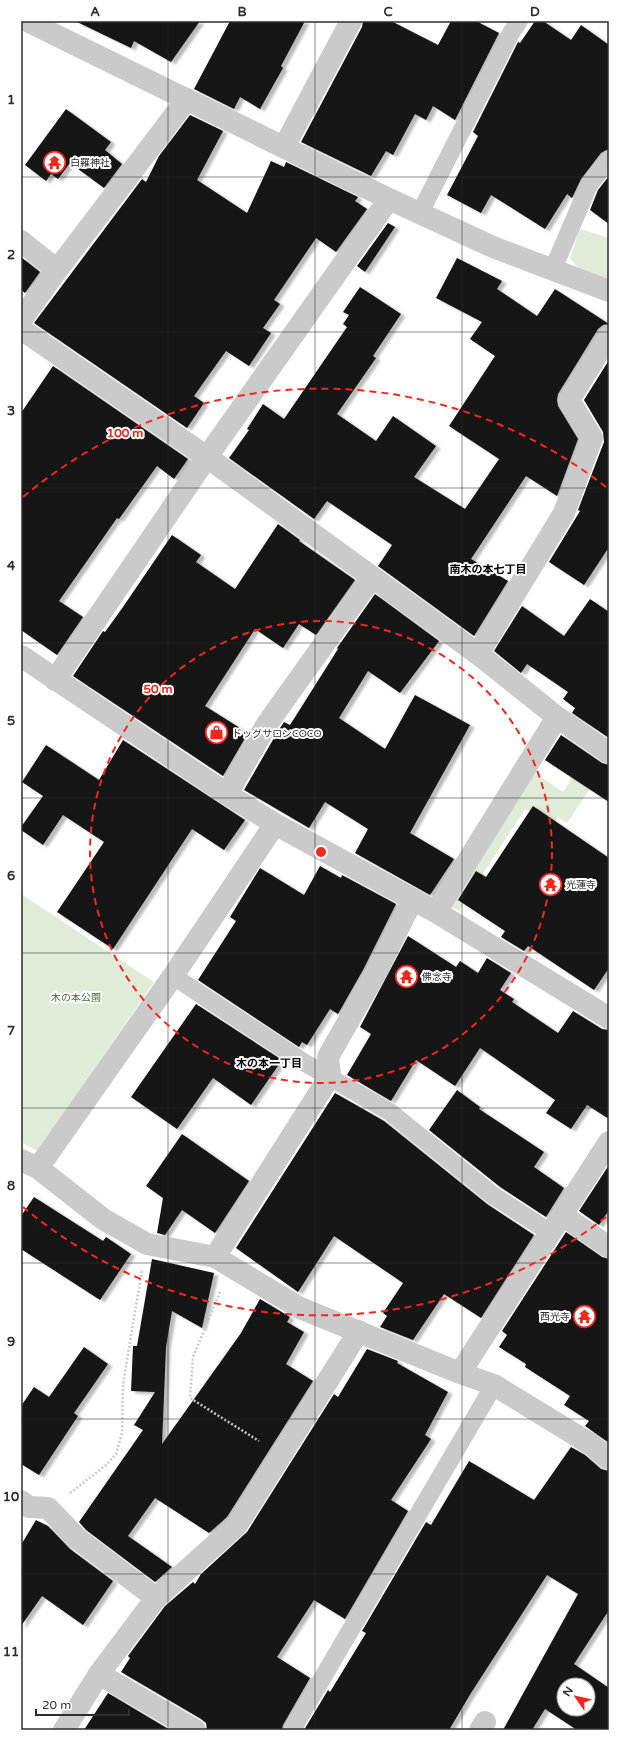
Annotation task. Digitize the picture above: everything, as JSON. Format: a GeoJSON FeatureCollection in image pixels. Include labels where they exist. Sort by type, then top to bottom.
{"type":"FeatureCollection","features":[{"type":"Feature","properties":{"kind":"street"},"geometry":{"type":"LineString","coordinates":[[27,21],[389,199],[493,247],[609,291]]}},
{"type":"Feature","properties":{"kind":"street"},"geometry":{"type":"LineString","coordinates":[[284,147],[351,21]]}},
{"type":"Feature","properties":{"kind":"street"},"geometry":{"type":"LineString","coordinates":[[21,320],[57,270],[187,99]]}},
{"type":"Feature","properties":{"kind":"street"},"geometry":{"type":"LineString","coordinates":[[55,680],[207,457],[389,199]]}},
{"type":"Feature","properties":{"kind":"street"},"geometry":{"type":"LineString","coordinates":[[21,241],[57,270]]}},
{"type":"Feature","properties":{"kind":"street"},"geometry":{"type":"LineString","coordinates":[[21,329],[207,457],[478,654],[557,717],[609,753]]}},
{"type":"Feature","properties":{"kind":"street"},"geometry":{"type":"LineString","coordinates":[[478,654],[564,513],[592,438],[569,400],[609,336]]}},
{"type":"Feature","properties":{"kind":"street"},"geometry":{"type":"LineString","coordinates":[[227,794],[267,724],[372,577]]}},
{"type":"Feature","properties":{"kind":"street"},"geometry":{"type":"LineString","coordinates":[[21,656],[227,794],[275,824],[436,912],[609,1018]]}},
{"type":"Feature","properties":{"kind":"street"},"geometry":{"type":"LineString","coordinates":[[436,912],[557,717]]}},
{"type":"Feature","properties":{"kind":"street"},"geometry":{"type":"LineString","coordinates":[[275,824],[173,976],[30,1164],[103,1219],[147,1244],[224,1263],[300,1308],[359,1331],[460,1374],[494,1385],[592,1445],[609,1459]]}},
{"type":"Feature","properties":{"kind":"street"},"geometry":{"type":"LineString","coordinates":[[224,1263],[330,1076],[328,1057],[374,976],[413,899]]}},
{"type":"Feature","properties":{"kind":"street"},"geometry":{"type":"LineString","coordinates":[[460,1374],[609,1142]]}},
{"type":"Feature","properties":{"kind":"street"},"geometry":{"type":"LineString","coordinates":[[556,1224],[609,1247]]}},
{"type":"Feature","properties":{"kind":"street"},"geometry":{"type":"LineString","coordinates":[[64,1730],[100,1674],[156,1598],[237,1525],[359,1331]]}},
{"type":"Feature","properties":{"kind":"street"},"geometry":{"type":"LineString","coordinates":[[30,1508],[78,1539],[156,1598]]}},
{"type":"Feature","properties":{"kind":"street"},"geometry":{"type":"LineString","coordinates":[[100,1674],[195,1730]]}},
{"type":"Feature","properties":{"kind":"lane"},"geometry":{"type":"LineString","coordinates":[[420,213],[511,33],[519,21]]}},
{"type":"Feature","properties":{"kind":"lane"},"geometry":{"type":"LineString","coordinates":[[552,269],[590,185],[609,159]]}},
{"type":"Feature","properties":{"kind":"lane"},"geometry":{"type":"LineString","coordinates":[[173,976],[305,1063],[330,1076],[390,1112],[494,1196],[556,1224]]}},
{"type":"Feature","properties":{"kind":"lane"},"geometry":{"type":"LineString","coordinates":[[292,1730],[494,1385]]}},
{"type":"Feature","properties":{"kind":"path"},"geometry":{"type":"LineString","coordinates":[[30,1508],[105,1466],[116,1454],[122,1433],[123,1384],[147,1244]]}},
{"type":"Feature","properties":{"kind":"path"},"geometry":{"type":"LineString","coordinates":[[224,1263],[217,1297],[194,1357],[190,1398],[281,1455]]}},
{"type":"Feature","properties":{"kind":"green space"},"geometry":{"type":"Polygon","coordinates":[[[580,229],[609,238],[609,280],[582,273],[570,258],[580,229]]]}},
{"type":"Feature","properties":{"kind":"green space"},"geometry":{"type":"Polygon","coordinates":[[[587,756],[605,767],[567,823],[558,817],[552,827],[525,809],[459,911],[444,902],[531,770],[563,792],[587,756]]]}},
{"type":"Feature","properties":{"kind":"green space","name":"木の本公園"},"geometry":{"type":"Polygon","coordinates":[[[21,894],[154,982],[37,1151],[21,1142],[21,894]]]}},
{"type":"Feature","properties":{"kind":"building"},"geometry":{"type":"Polygon","coordinates":[[[75,21],[200,21],[171,62],[134,41],[131,48],[75,21]]]}},
{"type":"Feature","properties":{"kind":"building"},"geometry":{"type":"Polygon","coordinates":[[[230,21],[305,21],[281,66],[283,68],[260,109],[240,97],[234,109],[194,89],[230,21]]]}},
{"type":"Feature","properties":{"kind":"building"},"geometry":{"type":"Polygon","coordinates":[[[363,21],[391,21],[438,45],[451,21],[476,21],[499,33],[455,120],[433,106],[426,120],[415,114],[393,155],[386,151],[371,176],[301,142],[362,27],[363,21]]]}},
{"type":"Feature","properties":{"kind":"building"},"geometry":{"type":"Polygon","coordinates":[[[535,21],[543,21],[571,40],[581,25],[609,45],[609,149],[601,153],[581,179],[572,198],[567,194],[545,229],[491,195],[481,213],[447,195],[478,136],[473,132],[518,42],[520,43],[535,21]]]}},
{"type":"Feature","properties":{"kind":"building"},"geometry":{"type":"Polygon","coordinates":[[[66,109],[111,142],[105,150],[122,164],[104,188],[70,163],[58,179],[51,174],[46,181],[25,165],[66,109]]]}},
{"type":"Feature","properties":{"kind":"building"},"geometry":{"type":"Polygon","coordinates":[[[190,115],[223,131],[197,180],[247,213],[271,161],[284,167],[286,162],[358,197],[355,201],[367,209],[336,252],[316,238],[274,300],[280,304],[263,328],[271,333],[249,366],[226,351],[194,396],[204,403],[187,428],[34,323],[142,179],[146,182],[159,156],[190,115]]]}},
{"type":"Feature","properties":{"kind":"building"},"geometry":{"type":"Polygon","coordinates":[[[609,176],[609,224],[590,210],[598,190],[609,176]]]}},
{"type":"Feature","properties":{"kind":"building"},"geometry":{"type":"Polygon","coordinates":[[[388,223],[395,227],[365,272],[357,266],[388,223]]]}},
{"type":"Feature","properties":{"kind":"building"},"geometry":{"type":"Polygon","coordinates":[[[21,257],[40,272],[25,293],[21,290],[21,257]]]}},
{"type":"Feature","properties":{"kind":"building"},"geometry":{"type":"Polygon","coordinates":[[[457,258],[502,281],[497,289],[537,316],[555,289],[609,324],[603,325],[598,329],[558,394],[558,406],[578,439],[557,496],[526,476],[471,559],[508,581],[474,636],[378,566],[392,545],[327,501],[314,519],[229,458],[249,430],[247,429],[263,404],[284,419],[347,327],[343,324],[349,315],[343,312],[360,287],[401,314],[373,356],[376,358],[337,414],[376,441],[393,416],[436,446],[414,477],[465,509],[499,459],[449,426],[495,356],[470,339],[482,322],[436,298],[457,258]]]}},
{"type":"Feature","properties":{"kind":"building"},"geometry":{"type":"Polygon","coordinates":[[[609,360],[609,547],[584,585],[549,562],[580,511],[578,510],[604,442],[603,432],[584,400],[609,360]]]}},
{"type":"Feature","properties":{"kind":"building"},"geometry":{"type":"Polygon","coordinates":[[[53,366],[188,459],[174,479],[157,466],[119,519],[117,518],[59,601],[83,617],[57,655],[21,630],[21,413],[53,366]]]}},
{"type":"Feature","properties":{"kind":"building"},"geometry":{"type":"Polygon","coordinates":[[[278,524],[300,540],[299,541],[355,580],[316,635],[299,624],[283,648],[255,629],[205,706],[248,733],[223,776],[73,676],[103,631],[105,632],[123,607],[172,535],[201,555],[196,562],[235,589],[278,524]]]}},
{"type":"Feature","properties":{"kind":"building"},"geometry":{"type":"Polygon","coordinates":[[[375,594],[439,641],[400,693],[368,671],[339,718],[385,749],[415,695],[470,725],[410,833],[454,859],[430,895],[355,853],[368,829],[325,802],[309,828],[244,790],[284,722],[290,725],[338,649],[337,648],[375,594]]]}},
{"type":"Feature","properties":{"kind":"building"},"geometry":{"type":"Polygon","coordinates":[[[590,599],[609,612],[609,738],[572,713],[575,708],[563,699],[568,692],[527,664],[521,673],[494,651],[522,606],[564,636],[590,599]]]}},
{"type":"Feature","properties":{"kind":"building"},"geometry":{"type":"Polygon","coordinates":[[[561,735],[602,763],[609,765],[609,802],[545,760],[561,735]]]}},
{"type":"Feature","properties":{"kind":"building"},"geometry":{"type":"Polygon","coordinates":[[[123,740],[245,820],[224,850],[192,829],[113,949],[57,912],[104,842],[63,815],[43,845],[21,830],[21,827],[43,796],[22,782],[46,745],[99,780],[123,740]]]}},
{"type":"Feature","properties":{"kind":"building"},"geometry":{"type":"Polygon","coordinates":[[[533,806],[609,858],[609,968],[594,990],[528,946],[524,951],[501,937],[505,931],[458,900],[476,871],[486,877],[533,806]]]}},
{"type":"Feature","properties":{"kind":"building"},"geometry":{"type":"Polygon","coordinates":[[[320,866],[341,878],[342,875],[396,904],[363,970],[338,1014],[330,1009],[307,1045],[302,1042],[299,1047],[198,980],[236,921],[230,917],[260,868],[304,895],[320,866]]]}},
{"type":"Feature","properties":{"kind":"building"},"geometry":{"type":"Polygon","coordinates":[[[408,936],[456,967],[460,961],[478,973],[487,958],[511,973],[500,990],[514,999],[512,1002],[558,1033],[573,1011],[602,1029],[609,1030],[609,1119],[587,1105],[571,1129],[546,1113],[555,1100],[480,1048],[455,1086],[416,1060],[391,1101],[347,1075],[371,1034],[360,1027],[408,936]]]}},
{"type":"Feature","properties":{"kind":"building"},"geometry":{"type":"Polygon","coordinates":[[[196,1004],[282,1060],[251,1105],[213,1078],[177,1129],[131,1097],[196,1004]]]}},
{"type":"Feature","properties":{"kind":"building"},"geometry":{"type":"Polygon","coordinates":[[[457,1090],[480,1107],[479,1109],[544,1152],[534,1167],[564,1188],[546,1217],[500,1187],[429,1130],[457,1090]]]}},
{"type":"Feature","properties":{"kind":"building"},"geometry":{"type":"Polygon","coordinates":[[[335,1093],[384,1121],[487,1204],[534,1235],[481,1318],[444,1294],[413,1340],[380,1327],[387,1316],[383,1313],[403,1283],[334,1236],[298,1292],[236,1248],[335,1093]]]}},
{"type":"Feature","properties":{"kind":"building"},"geometry":{"type":"Polygon","coordinates":[[[182,1134],[249,1181],[215,1233],[182,1210],[165,1235],[157,1233],[163,1198],[146,1186],[182,1134]]]}},
{"type":"Feature","properties":{"kind":"building"},"geometry":{"type":"Polygon","coordinates":[[[609,1165],[609,1210],[599,1225],[579,1211],[609,1165]]]}},
{"type":"Feature","properties":{"kind":"building"},"geometry":{"type":"Polygon","coordinates":[[[34,1197],[103,1241],[106,1237],[131,1254],[100,1300],[21,1249],[21,1216],[34,1197]]]}},
{"type":"Feature","properties":{"kind":"building"},"geometry":{"type":"Polygon","coordinates":[[[566,1232],[602,1257],[609,1259],[609,1443],[585,1426],[589,1421],[564,1405],[570,1396],[525,1367],[526,1364],[499,1347],[507,1335],[502,1331],[566,1232]]]}},
{"type":"Feature","properties":{"kind":"building"},"geometry":{"type":"Polygon","coordinates":[[[152,1259],[214,1273],[202,1328],[172,1311],[166,1347],[162,1444],[241,1333],[260,1299],[290,1317],[287,1322],[304,1332],[286,1364],[313,1381],[227,1517],[209,1533],[155,1498],[128,1536],[172,1567],[155,1582],[86,1530],[79,1522],[143,1430],[134,1425],[155,1392],[131,1391],[133,1346],[137,1346],[152,1259]]]}},
{"type":"Feature","properties":{"kind":"building"},"geometry":{"type":"Polygon","coordinates":[[[84,1347],[108,1364],[74,1413],[78,1416],[39,1475],[21,1464],[21,1406],[34,1387],[49,1397],[84,1347]]]}},
{"type":"Feature","properties":{"kind":"building"},"geometry":{"type":"Polygon","coordinates":[[[367,1349],[398,1361],[397,1363],[448,1392],[425,1435],[431,1439],[391,1500],[408,1511],[345,1619],[314,1600],[277,1657],[310,1678],[283,1725],[282,1730],[207,1730],[206,1723],[201,1719],[121,1672],[130,1658],[128,1656],[165,1606],[193,1582],[195,1584],[201,1574],[247,1532],[334,1394],[338,1397],[367,1349]]]}},
{"type":"Feature","properties":{"kind":"building"},"geometry":{"type":"Polygon","coordinates":[[[571,1447],[585,1455],[601,1469],[609,1471],[609,1610],[574,1664],[593,1677],[556,1677],[556,1716],[545,1709],[532,1730],[503,1730],[578,1594],[547,1575],[449,1730],[304,1730],[328,1690],[330,1692],[366,1633],[362,1631],[426,1522],[431,1525],[469,1461],[534,1500],[571,1447]]]}},
{"type":"Feature","properties":{"kind":"building"},"geometry":{"type":"Polygon","coordinates":[[[36,1520],[48,1526],[70,1549],[113,1581],[83,1625],[42,1596],[21,1626],[21,1545],[36,1520]]]}},
{"type":"Feature","properties":{"kind":"building"},"geometry":{"type":"Polygon","coordinates":[[[596,1679],[609,1688],[609,1730],[577,1730],[557,1717],[596,1717],[596,1679]]]}},
{"type":"Feature","properties":{"kind":"building"},"geometry":{"type":"Polygon","coordinates":[[[108,1693],[170,1730],[84,1730],[108,1693]]]}},
{"type":"Feature","properties":{"kind":"place","name":"白羅神社"},"geometry":{"type":"Point","coordinates":[54,162]}},
{"type":"Feature","properties":{"kind":"place","name":"ドッグサロンCOCO"},"geometry":{"type":"Point","coordinates":[216,733]}},
{"type":"Feature","properties":{"kind":"place","name":"光蓮寺"},"geometry":{"type":"Point","coordinates":[550,884]}},
{"type":"Feature","properties":{"kind":"place","name":"佛念寺"},"geometry":{"type":"Point","coordinates":[406,976]}},
{"type":"Feature","properties":{"kind":"place","name":"西光寺"},"geometry":{"type":"Point","coordinates":[585,1316]}},
{"type":"Feature","properties":{"kind":"district","name":"南木の本七丁目"},"geometry":{"type":"Point","coordinates":[488,569]}},
{"type":"Feature","properties":{"kind":"district","name":"木の本一丁目"},"geometry":{"type":"Point","coordinates":[269,1063]}}]}
